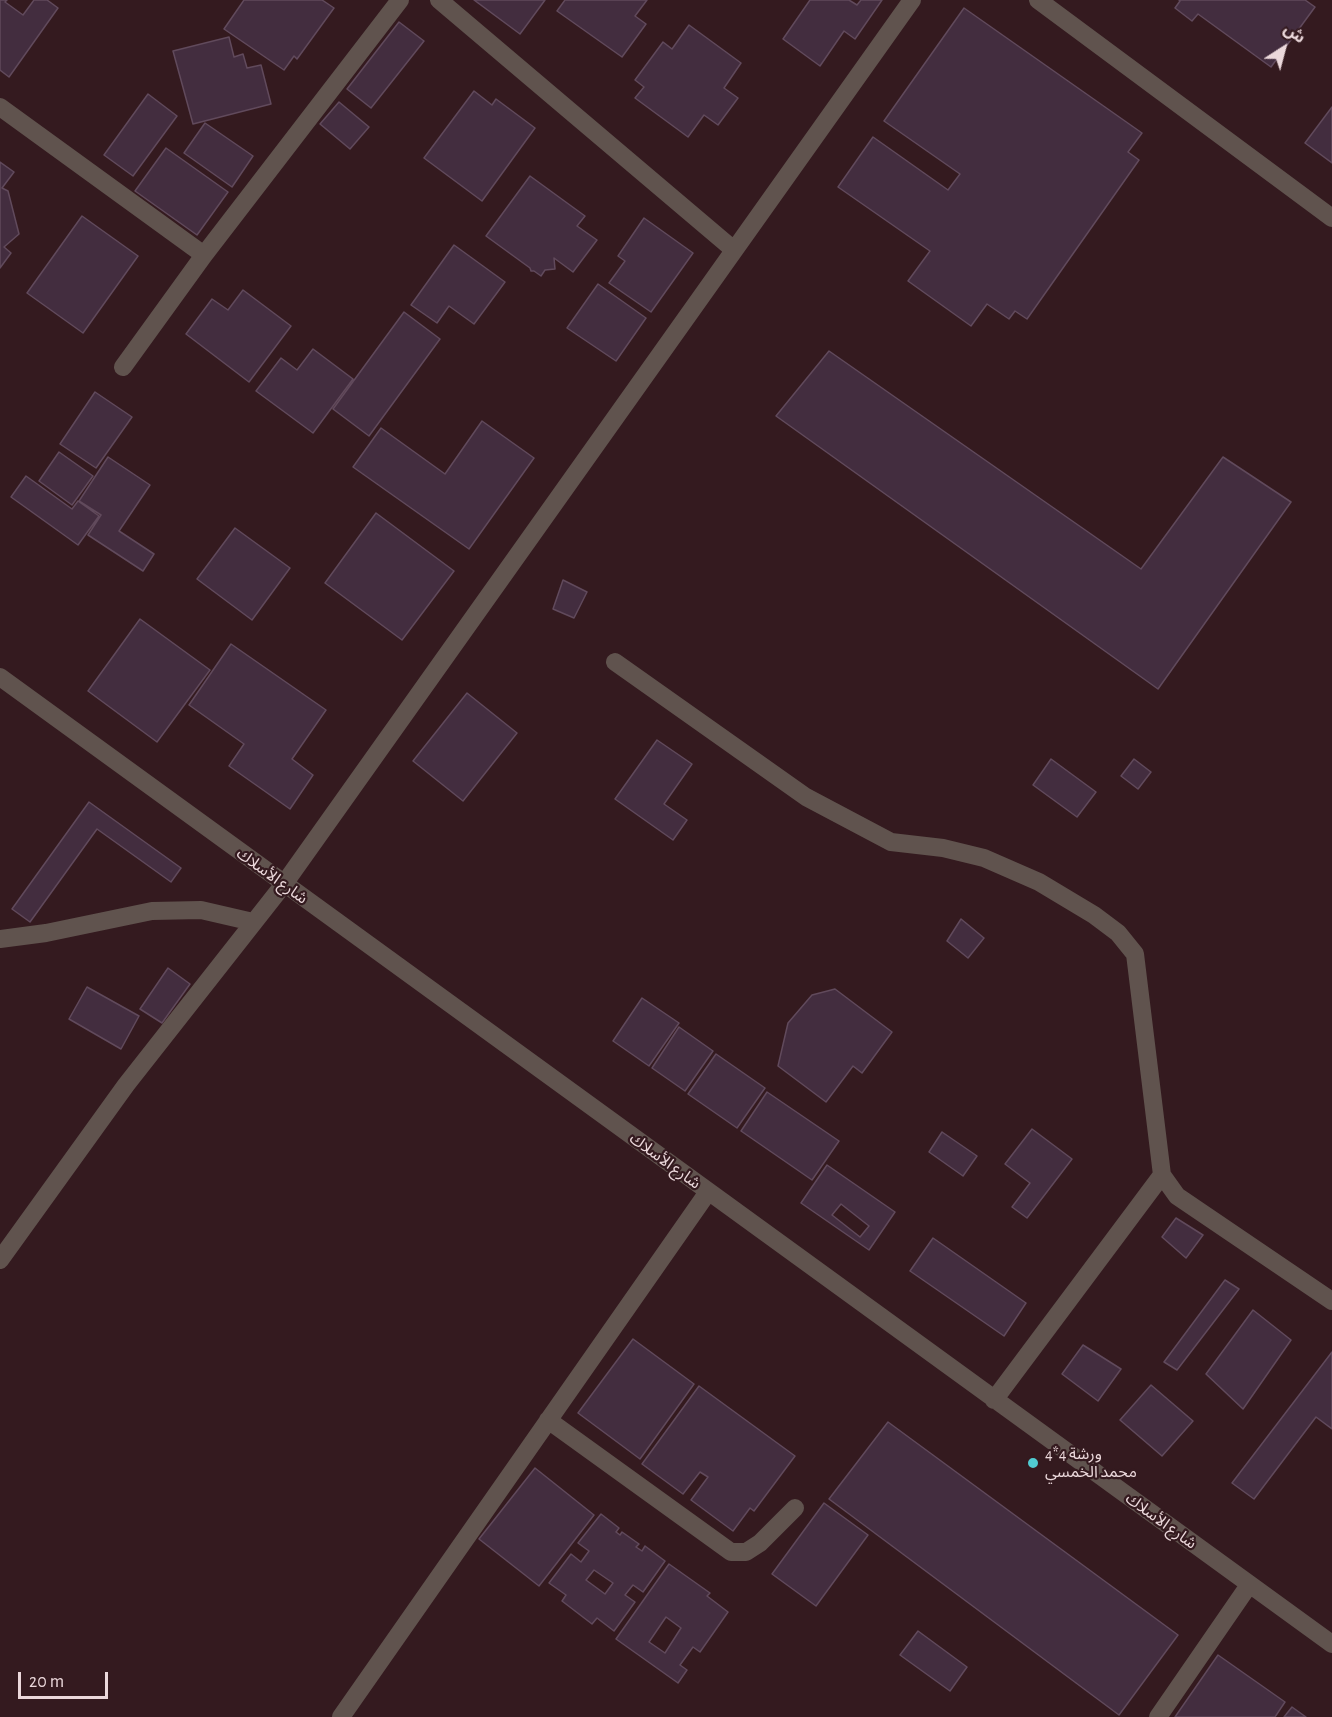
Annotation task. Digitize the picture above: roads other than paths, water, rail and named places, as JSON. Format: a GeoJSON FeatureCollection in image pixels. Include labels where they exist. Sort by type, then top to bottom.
{"type":"FeatureCollection","features":[{"type":"Feature","properties":{"kind":"street"},"geometry":{"type":"LineString","coordinates":[[123,367],[204,255],[400,0]]}},
{"type":"Feature","properties":{"kind":"street"},"geometry":{"type":"LineString","coordinates":[[439,0],[734,250]]}},
{"type":"Feature","properties":{"kind":"street"},"geometry":{"type":"LineString","coordinates":[[0,1260],[126,1085],[284,884],[912,0]]}},
{"type":"Feature","properties":{"kind":"street"},"geometry":{"type":"LineString","coordinates":[[1038,0],[1332,218]]}},
{"type":"Feature","properties":{"kind":"street"},"geometry":{"type":"LineString","coordinates":[[0,107],[204,255]]}},
{"type":"Feature","properties":{"kind":"street"},"geometry":{"type":"LineString","coordinates":[[615,662],[806,796],[891,842],[943,848],[984,858],[1028,878],[1094,915],[1118,933],[1135,954],[1162,1175],[1177,1196],[1332,1301]]}},
{"type":"Feature","properties":{"kind":"street","name":"شارع الأسلاك"},"geometry":{"type":"LineString","coordinates":[[0,677],[1332,1644]]}},
{"type":"Feature","properties":{"kind":"street"},"geometry":{"type":"LineString","coordinates":[[0,939],[46,933],[152,911],[201,910],[253,922]]}},
{"type":"Feature","properties":{"kind":"street"},"geometry":{"type":"LineString","coordinates":[[994,1400],[1162,1175]]}},
{"type":"Feature","properties":{"kind":"street"},"geometry":{"type":"LineString","coordinates":[[341,1717],[708,1192]]}},
{"type":"Feature","properties":{"kind":"street"},"geometry":{"type":"LineString","coordinates":[[548,1420],[731,1552],[746,1552],[760,1543],[795,1508]]}},
{"type":"Feature","properties":{"kind":"street"},"geometry":{"type":"LineString","coordinates":[[1158,1717],[1249,1585]]}},
{"type":"Feature","properties":{"kind":"place","name":"4*4 ورشة محمد الخمسي"},"geometry":{"type":"Point","coordinates":[1033,1463]}}]}
